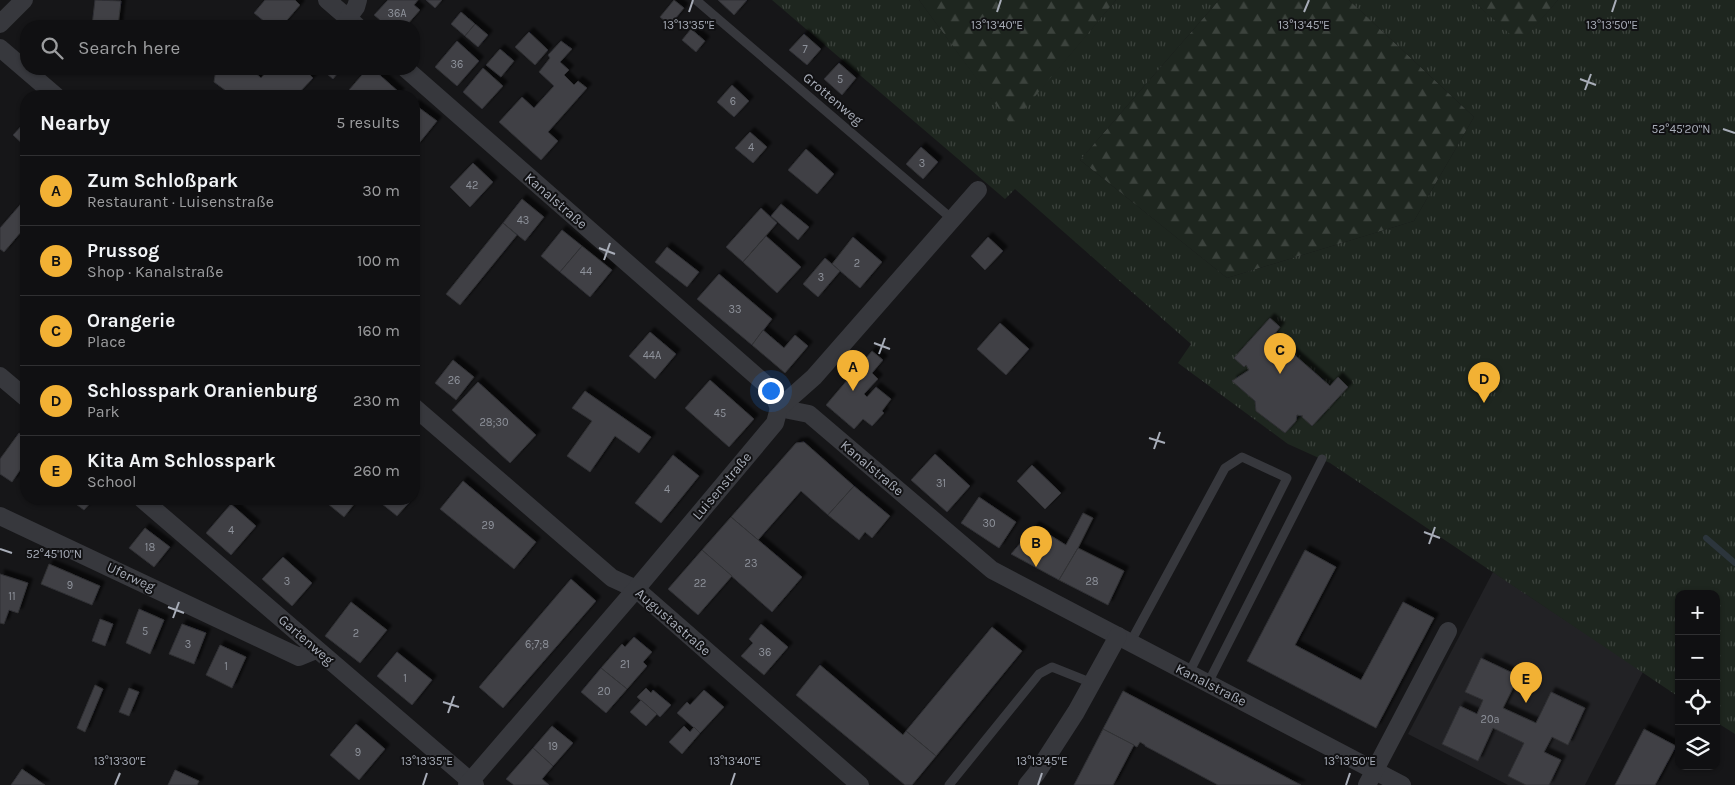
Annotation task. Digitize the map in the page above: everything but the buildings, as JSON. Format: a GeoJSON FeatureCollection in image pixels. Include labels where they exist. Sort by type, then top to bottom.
{"type":"FeatureCollection","features":[{"type":"Feature","properties":{"kind":"street"},"geometry":{"type":"LineString","coordinates":[[0,24],[24,0]]}},
{"type":"Feature","properties":{"kind":"street"},"geometry":{"type":"LineString","coordinates":[[327,0],[350,20]]}},
{"type":"Feature","properties":{"kind":"street"},"geometry":{"type":"LineString","coordinates":[[353,20],[358,0]]}},
{"type":"Feature","properties":{"kind":"street"},"geometry":{"type":"LineString","coordinates":[[0,48],[20,65]]}},
{"type":"Feature","properties":{"kind":"street"},"geometry":{"type":"LineString","coordinates":[[32,75],[49,90]]}},
{"type":"Feature","properties":{"kind":"street","name":"Kanalstraße"},"geometry":{"type":"LineString","coordinates":[[413,75],[771,389],[779,408],[808,414],[992,570],[1208,683],[1371,778],[1402,785]]}},
{"type":"Feature","properties":{"kind":"street","name":"Luisenstraße"},"geometry":{"type":"LineString","coordinates":[[471,784],[775,423],[779,408],[814,377],[978,190]]}},
{"type":"Feature","properties":{"kind":"street"},"geometry":{"type":"LineString","coordinates":[[0,376],[20,393]]}},
{"type":"Feature","properties":{"kind":"street","name":"Augustastraße"},"geometry":{"type":"LineString","coordinates":[[420,412],[612,578],[636,589],[860,785]]}},
{"type":"Feature","properties":{"kind":"street","name":"Gartenweg"},"geometry":{"type":"LineString","coordinates":[[149,505],[471,784]]}},
{"type":"Feature","properties":{"kind":"street","name":"Uferweg"},"geometry":{"type":"LineString","coordinates":[[0,516],[299,657],[316,650]]}},
{"type":"Feature","properties":{"kind":"street"},"geometry":{"type":"LineString","coordinates":[[1371,778],[1448,631]]}},
{"type":"Feature","properties":{"kind":"street"},"geometry":{"type":"LineString","coordinates":[[1027,785],[1076,712],[1092,683],[1124,639]]}},
{"type":"Feature","properties":{"kind":"lane","name":"Grottenweg"},"geometry":{"type":"LineString","coordinates":[[696,0],[952,218]]}},
{"type":"Feature","properties":{"kind":"lane"},"geometry":{"type":"LineString","coordinates":[[1124,639],[1225,468],[1242,457],[1287,478],[1189,673]]}},
{"type":"Feature","properties":{"kind":"lane"},"geometry":{"type":"LineString","coordinates":[[1208,683],[1322,460]]}},
{"type":"Feature","properties":{"kind":"lane"},"geometry":{"type":"LineString","coordinates":[[949,785],[1039,674],[1052,667],[1092,683]]}},
{"type":"Feature","properties":{"kind":"shaded area"},"geometry":{"type":"Polygon","coordinates":[[[1493,572],[1643,672],[1585,785],[1508,785],[1408,734],[1493,572]]]}},
{"type":"Feature","properties":{"kind":"green space"},"geometry":{"type":"Polygon","coordinates":[[[772,0],[919,0],[1011,125],[1116,0],[1219,0],[1080,160],[1227,278],[1414,221],[1474,117],[1349,0],[1472,0],[1520,43],[1558,0],[1735,0],[1735,734],[1720,725],[1720,590],[1675,590],[1675,694],[1330,463],[1288,444],[1178,363],[1191,344],[1015,189],[1005,199],[772,0]]]}},
{"type":"Feature","properties":{"kind":"green space"},"geometry":{"type":"Polygon","coordinates":[[[919,0],[1116,0],[1011,126],[919,0]]]}},
{"type":"Feature","properties":{"kind":"green space"},"geometry":{"type":"Polygon","coordinates":[[[1219,0],[1349,0],[1474,117],[1414,221],[1227,278],[1080,160],[1219,0]]]}},
{"type":"Feature","properties":{"kind":"green space"},"geometry":{"type":"Polygon","coordinates":[[[1472,0],[1558,0],[1520,44],[1472,0]]]}},
{"type":"Feature","properties":{"kind":"waterway"},"geometry":{"type":"LineString","coordinates":[[1706,538],[1735,563]]}},
{"type":"Feature","properties":{"kind":"place","name":"Orangerie"},"geometry":{"type":"Point","coordinates":[1280,374]}},
{"type":"Feature","properties":{"kind":"place","name":"Zum Schloßpark"},"geometry":{"type":"Point","coordinates":[853,391]}},
{"type":"Feature","properties":{"kind":"place","name":"Schlosspark Oranienburg"},"geometry":{"type":"Point","coordinates":[1484,403]}},
{"type":"Feature","properties":{"kind":"place","name":"Prussog"},"geometry":{"type":"Point","coordinates":[1036,567]}},
{"type":"Feature","properties":{"kind":"place","name":"Kita Am Schlosspark"},"geometry":{"type":"Point","coordinates":[1526,703]}}]}
